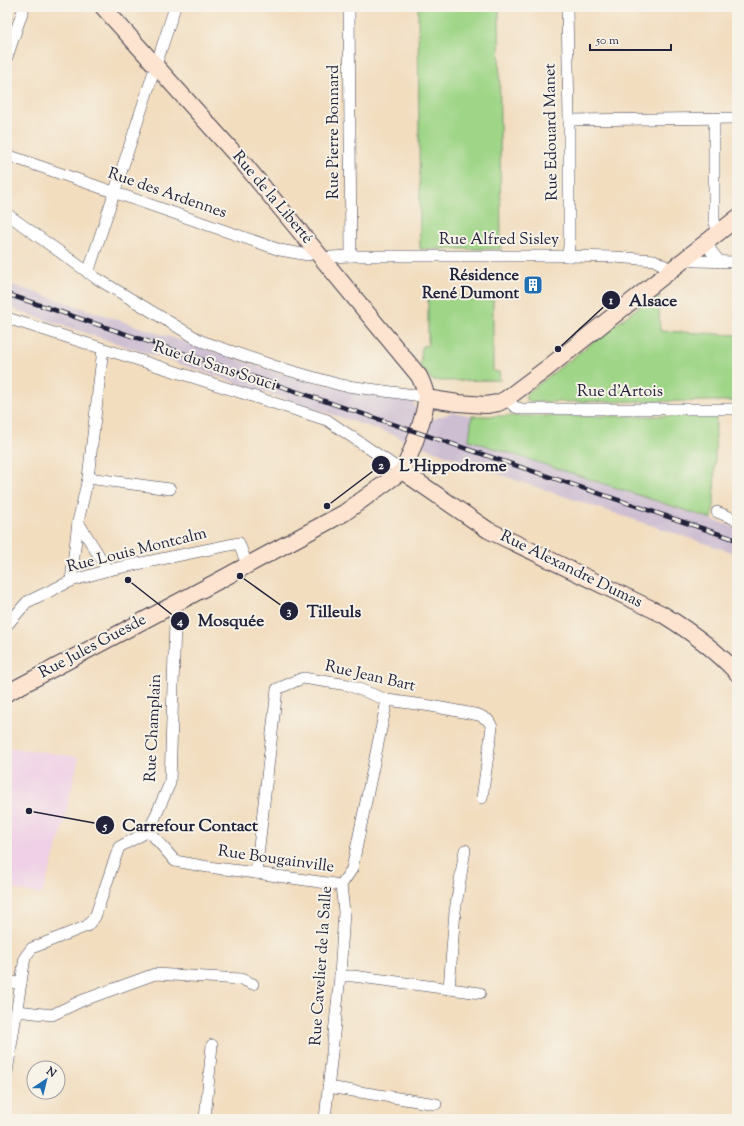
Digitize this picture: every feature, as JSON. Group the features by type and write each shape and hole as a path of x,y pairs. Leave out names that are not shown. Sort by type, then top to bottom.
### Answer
{"street":[{"path":"7,57 24,7"},
{"name":"Rue de la Liberté","path":"103,7 245,165 321,256 419,376 423,383 426,398"},
{"path":"88,273 175,7"},
{"name":"Rue Pierre Bonnard","path":"349,7 351,256"},
{"name":"Rue Edouard Manet","path":"567,7 569,120 568,256"},
{"path":"714,118 714,220 711,251 720,262"},
{"path":"569,120 737,118"},
{"name":"Rue des Ardennes","path":"7,154 280,250 321,256"},
{"path":"7,214 109,287 201,341 274,366 340,385 414,395 458,403 486,405 498,403 506,399 686,260 737,218"},
{"name":"Rue Alfred Sisley","path":"321,256 568,256 654,260 672,270"},
{"path":"686,260 737,262"},
{"name":"Rue du Sans Souci","path":"7,318 327,420 402,471"},
{"path":"71,581 78,522 88,478 103,349"},
{"name":"Rue Jules Guesde","path":"7,693 344,513 402,471 407,463 418,433 426,398"},
{"name":"Rue d'Artois","path":"506,399 522,409 737,408"},
{"name":"Rue Alexandre Dumas","path":"402,471 488,530 662,614 707,644 737,673"},
{"path":"88,478 170,489"},
{"path":"717,512 737,520"},
{"path":"78,522 108,570"},
{"name":"Rue Louis Montcalm","path":"7,625 27,602 71,581 108,570 239,543 247,565"},
{"name":"Rue Champlain","path":"149,831 170,783 175,622 173,605"},
{"name":"Rue Jean Bart","path":"256,872 277,689 303,678 348,685 387,700 479,715 488,720 492,727 482,798"},
{"name":"Rue Cavelier de la Salle","path":"325,1119 340,976 344,912 341,885 352,869 387,700"},
{"path":"7,1072 25,957 32,948 87,926 95,916 119,847 149,831"},
{"name":"Rue Bougainville","path":"149,831 175,861 208,867 256,872 341,885"},
{"path":"449,989 455,911 465,850"},
{"path":"17,1011 52,1015 81,1001 155,974 241,979 253,984"},
{"path":"340,976 353,976 480,993"},
{"path":"7,982 21,983"},
{"path":"205,1119 212,1045"},
{"path":"328,1087 436,1104"}],"shaded area":[{"path":"7,283 281,374 342,389 413,399 416,412 427,427 431,420 453,412 472,416 469,440 737,528 737,554 521,482 407,442 397,436 7,307"},
{"path":"7,747 79,757 62,831 42,895 7,888"}],"green space":[{"path":"418,7 499,7 501,249 420,249"},
{"path":"658,292 660,331 737,335 737,401 531,402 526,399 526,394"},
{"path":"428,297 493,297 493,371 499,372 500,380 432,380 420,366 422,346 428,345"},
{"path":"472,416 716,416 714,505 712,519 469,440"}],"railway":[{"path":"7,294 737,540"}],"place":[{"name":"Résidence René Dumont","path":"533,285"},
{"name":"Alsace","path":"558,349"},
{"name":"L'Hippodrome","path":"327,506"},
{"name":"Tilleuls","path":"240,576"},
{"name":"Mosquée","path":"128,580"},
{"name":"Carrefour Contact","path":"29,811"}]}
